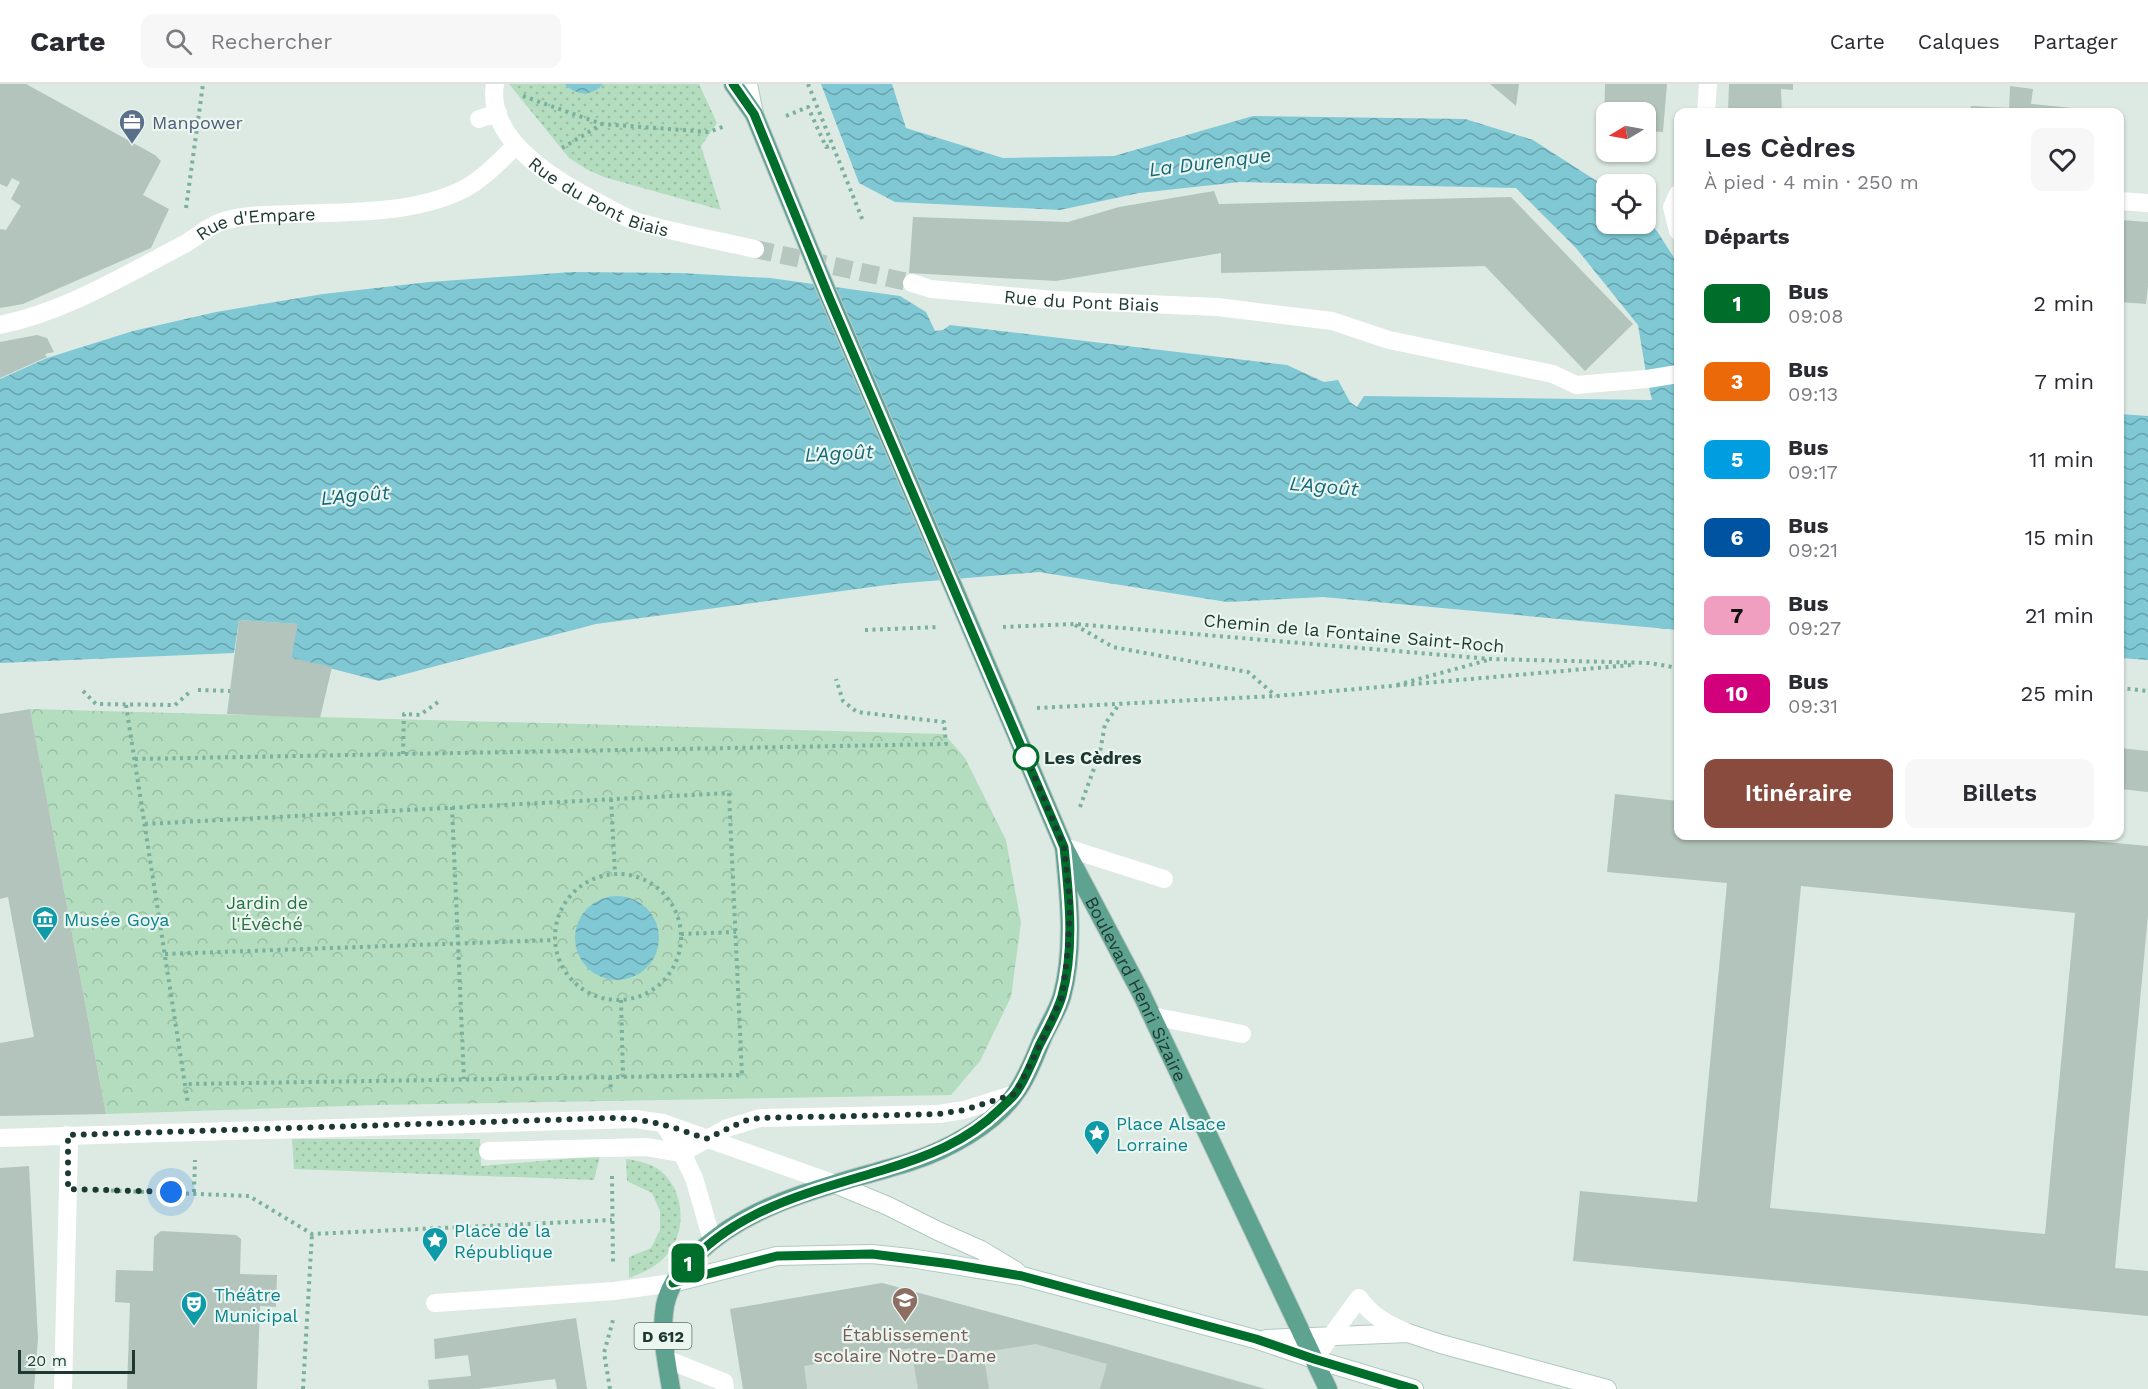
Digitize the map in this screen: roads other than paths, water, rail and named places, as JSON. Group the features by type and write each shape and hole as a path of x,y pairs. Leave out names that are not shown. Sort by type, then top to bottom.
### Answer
{"main road":[{"path":"733,84 754,114"},
{"name":"Boulevard Henri Sizaire","path":"754,114 820,275 1064,847 1152,1016 1328,1389"},
{"name":"D 612","path":"667,1386 664,1311 673,1283 684,1267 712,1240 749,1216 776,1204 913,1161 957,1143 986,1123 1015,1094 1062,997 1068,950 1070,902 1064,847"}],"street":[{"name":"Boulevard Henri Sizaire","path":"748,84 754,114"},
{"path":"1706,108 1708,84"},
{"name":"Rue du Pont Biais","path":"495,87 498,113 516,145 527,157 567,187 636,221 755,249"},
{"path":"478,119 498,113"},
{"name":"Rue d'Empare","path":"0,325 29,319 91,292 190,242 209,227 220,222 257,216 369,211 440,199 464,189 486,174 516,145"},
{"path":"2124,201 2148,203"},
{"path":"1674,203 1672,207 1674,218"},
{"name":"Rue du Pont Biais","path":"912,283 932,289 1054,300 1217,307 1332,321 1389,340 1553,375 1576,385 1674,375"},
{"path":"1064,847 1164,879"},
{"path":"1152,1016 1242,1034"},
{"path":"488,1151 646,1147 682,1153 744,1121 760,1118 939,1114 964,1110 1015,1094"},
{"path":"0,1138 635,1119 663,1123 836,1184 981,1250 1022,1276"},
{"path":"663,1123 682,1153 701,1196 712,1240"},
{"path":"63,1389 68,1135"},
{"path":"435,1303 614,1291 673,1283 761,1259 872,1254 1022,1276 1256,1339 1414,1389"},
{"path":"1314,1359 1359,1298 1377,1318 1408,1333 1607,1389"},
{"path":"1256,1339 1408,1333"},
{"path":"666,1359 724,1382 725,1389"}],"water":[{"path":"565,84 603,84 589,93 579,93"},
{"path":"821,84 892,84 906,128 1003,158 1114,156 1253,116 1465,119 1533,140 1596,181 1596,234 1656,234 1656,230 1674,258 1674,630 1323,597 1227,602 1039,572 894,584 596,624 379,681 291,658 297,624 239,620 234,653 0,663 0,379 47,358 133,331 216,312 323,294 429,282 572,272 680,273 770,278 900,296 926,312 935,331 943,330 950,325 1287,365 1324,382 1338,380 1350,402 1357,407 1364,396 1652,400 1638,325 1576,248 1516,188 1240,182 1139,193 1060,210 895,202 859,183"},
{"path":"2124,414 2148,416 2148,660 2124,658"},
{"path":"617,896 633,899 647,908 656,922 659,938 656,954 647,968 633,977 617,980 601,977 587,968 578,954 575,938 578,922 587,908 601,899"}],"tunnel":[{"path":"755,249 912,283"}],"place":[{"name":"Manpower","path":"132,145"},
{"name":"Les Cèdres","path":"1026,757"},
{"name":"Musée Goya","path":"45,942"},
{"name":"Place Alsace Lorraine","path":"1097,1156"},
{"name":"Place de la République","path":"435,1263"},
{"name":"Établissement scolaire Notre-Dame","path":"905,1323"},
{"name":"Théâtre Municipal","path":"194,1327"}],"water label":[{"name":"La Durenque","path":"1210,162"},
{"name":"L'Agoût","path":"839,453"},
{"name":"L'Agoût","path":"1324,486"},
{"name":"L'Agoût","path":"355,495"}],"park label":[{"name":"Jardin de l'Évêché","path":"267,912"}]}
